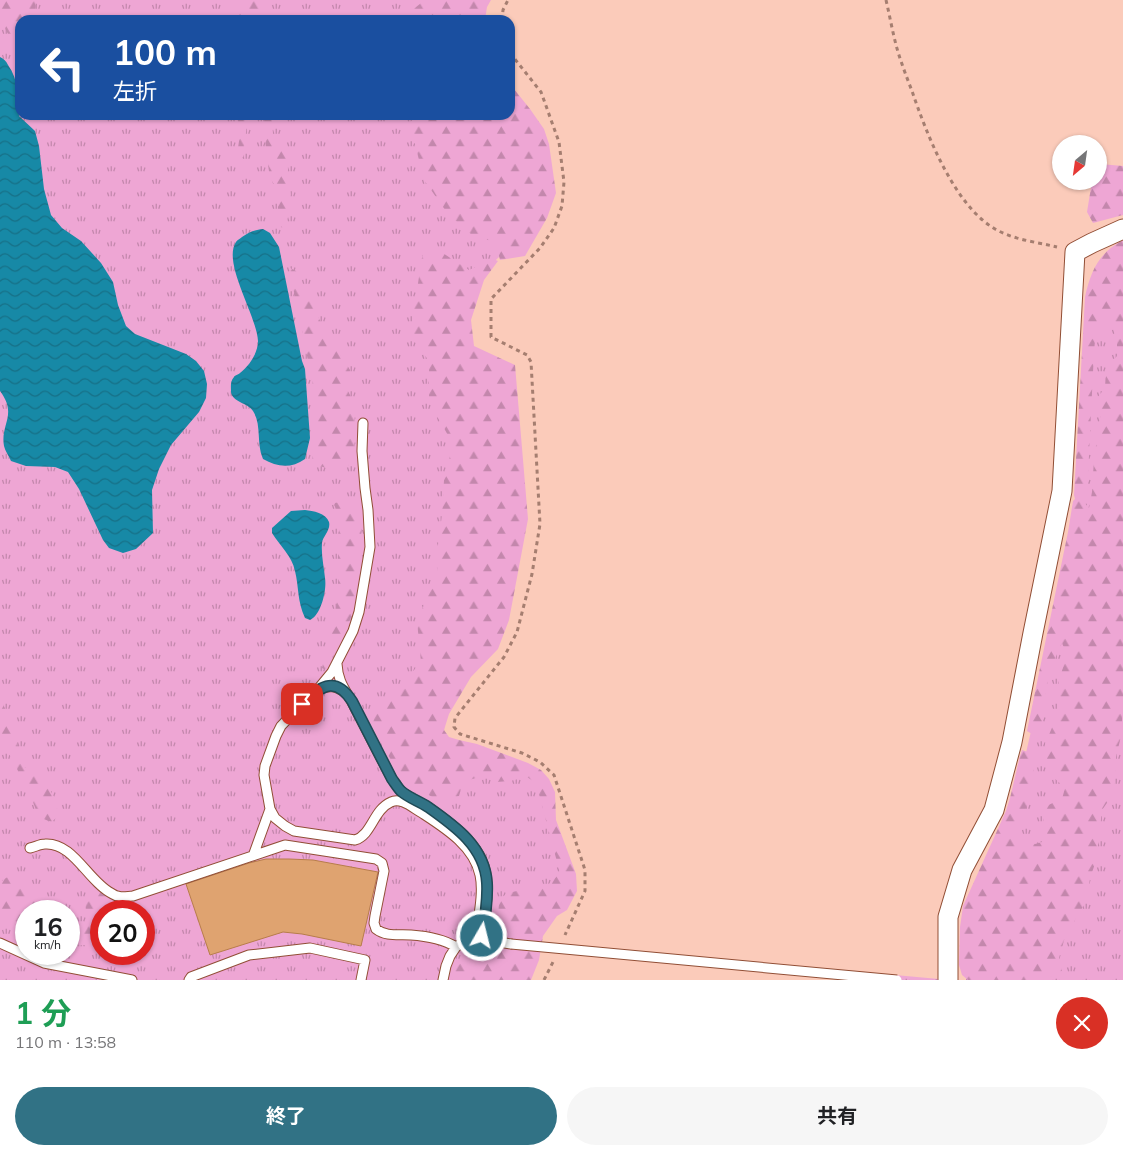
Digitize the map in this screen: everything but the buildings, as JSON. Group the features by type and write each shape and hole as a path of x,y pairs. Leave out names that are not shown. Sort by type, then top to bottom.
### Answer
{"street":[{"path":"948,980 948,917 962,870 994,810 1012,742 1062,491 1075,252 1092,242 1123,229"}],"lane":[{"path":"362,424 364,488 368,510 370,547 360,612 354,631 332,672 318,690 281,726 276,736 265,766 264,775 270,809 275,818 294,831 355,840 362,838 379,811 391,802 398,801 408,804 464,845 477,865 480,877 479,936"},
{"path":"337,663 340,683 352,701 392,779 401,791 426,806 461,832 480,855 485,868 487,898 479,936"},
{"path":"318,690 327,686 336,687 346,693"},
{"path":"391,802 392,779"},
{"path":"254,856 270,809"},
{"path":"30,848 43,844 53,844 64,850 75,857 97,883 118,897 133,896 285,845 376,859 382,863 384,870 374,923 376,929 385,934 423,936 448,942 456,946"},
{"path":"443,980 446,966 456,946 471,937 479,936 487,940 511,944 897,980"},
{"path":"0,943 44,963 132,980"},
{"path":"189,980 191,977 249,955 310,948 365,960 361,980"}],"path":[{"path":"503,15 508,0"},
{"path":"886,0 898,51 923,122 941,163 962,196 980,218 995,229 1013,237 1075,252"},
{"path":"515,58 541,92 559,142 564,182 562,206 554,228 540,248 491,299 491,338 527,355 531,362 540,524 532,574 517,632 504,657 455,718 454,727 460,734 522,752 540,762 554,775 585,870 585,891 565,935"},
{"path":"544,980 557,953"}],"green space":[{"path":"0,0 472,0 474,15 15,15 15,120 492,120 516,241 479,276 458,323 497,533 440,728 450,744 542,783 565,872 528,942 950,980 848,980 495,946 488,980 0,980"},
{"path":"0,0 36,0 35,15 15,15 15,48 0,18"},
{"path":"235,0 256,0 260,15 232,15"},
{"path":"425,0 491,0 486,15 406,15"},
{"path":"515,90 544,129 549,144 556,193 547,218 525,256 500,260 497,248 492,241 473,236 448,214 424,180 415,144 406,131 412,120 515,120"},
{"path":"238,120 247,120 243,157 239,158 238,148 240,134"},
{"path":"264,120 272,120 273,137 287,155 292,202 285,228 276,226 278,208 277,189 270,178"},
{"path":"1108,165 1123,166 1123,215 1093,223 1087,212 1091,190 1108,190"},
{"path":"1123,240 1123,701 1122,732 1116,757 1114,793 1102,810 1096,861 1090,878 1087,900 1065,937 1059,958 1062,971 1043,980 968,980 962,975 959,965 960,927 963,906 1006,811 1022,750 1031,753 1034,765 1031,791 1017,839 1035,844 1053,839 1048,836 1043,823 1046,806 1062,799 1065,788 1049,773 1045,744 1057,716 1059,680 1067,655 1062,643 1049,672 1042,720 1035,736 1027,731 1073,501 1075,499 1085,297 1097,263 1115,245","holes":["1113,318 1112,323 1117,343 1117,356 1106,369 1105,388 1097,398 1101,412 1089,508 1083,501 1087,494 1096,329"]},
{"path":"435,248 469,270 493,259 498,261 484,280 471,320 474,346 515,365 528,519 509,620 498,649 471,677 449,714 444,730 449,737 477,744 528,763 541,770 549,779 555,792 556,820 576,874 577,891 567,910 557,916 543,936 539,960 531,980 453,980 455,968 479,946 489,948 498,922 499,901 507,893 549,884 560,873 536,783 527,777 496,782 482,776 463,782 459,796 447,800 437,800 414,786 394,765 381,743 373,723 375,713 421,662 417,621 437,575 444,480 453,444 429,402 429,361 410,335 423,251"},
{"path":"290,268 296,271 314,309 350,370 347,389 354,403 354,456 348,466 333,470 313,464 312,456 316,425 313,386"},
{"path":"1123,276 1123,980 966,980 969,910 1012,814 1081,513 1093,301"},
{"path":"355,502 361,518 362,531 356,550 359,565 358,587 347,627 324,669 322,668 338,595 339,522 333,503"},
{"path":"0,697 13,727 23,766 45,781 54,797 59,816 51,822 39,817 26,785 0,737"},
{"path":"9,876 34,900 15,900 15,930 0,921 0,882"},
{"path":"101,888 108,893 108,900 90,900 90,945 80,945 80,932 87,929 85,897 93,890"}],"water":[{"path":"0,57 4,59 12,71 15,81 15,120 23,120 35,131 39,146 44,189 51,215 62,228 81,241 101,263 113,282 118,305 126,326 135,334 186,354 196,361 204,371 207,384 206,398 199,412 171,445 159,469 152,490 153,533 136,549 123,553 109,548 103,540 79,489 68,472 55,467 26,466 11,461 5,450 3,438 8,407 0,391"},
{"path":"263,229 270,233 279,247 305,369 310,438 305,459 289,466 274,464 263,459 256,416 251,408 234,398 231,392 233,379 250,363 255,355 258,341 233,263 233,251 238,240 249,233"},
{"path":"305,510 325,516 329,522 328,530 322,543 324,595 320,608 310,620 305,618 302,612 296,577 289,556 272,533 272,528 291,511"}],"route":[{"path":"302,704 318,690 327,686 336,687 346,693 352,701 392,779 401,791 449,822 472,844 480,855 485,868 487,882 482,936"}]}
